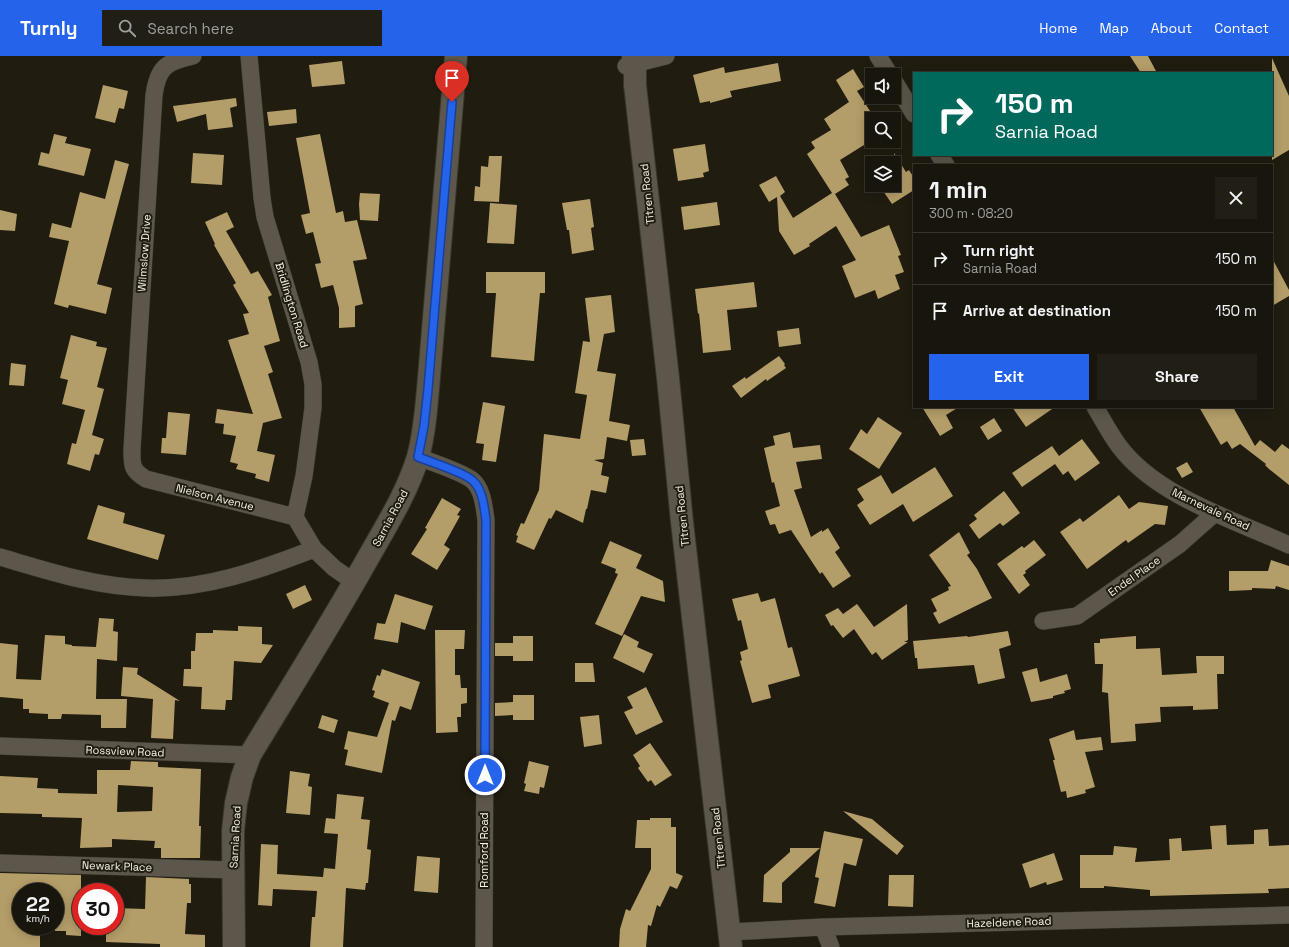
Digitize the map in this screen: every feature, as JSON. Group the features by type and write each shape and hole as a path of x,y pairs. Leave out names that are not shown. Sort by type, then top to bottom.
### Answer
{"main road":[{"name":"Sarnia Road","path":"234,947 233,831 236,803 242,778 250,755 354,582 394,512 408,483 418,457 427,403 456,56"},
{"name":"Titren Road","path":"630,65 668,378 682,522 730,940"}],"street":[{"name":"Wilmslow Drive","path":"136,473 132,462 132,449 154,95 156,81 161,70 170,63 194,56"},
{"name":"Bridlington Road","path":"249,56 265,217 309,362 314,384 313,408 306,461 295,517"},
{"path":"630,65 666,56"},
{"path":"878,56 886,68"},
{"path":"901,93 913,112"},
{"name":"Marnevale Road","path":"1096,408 1119,446 1138,466 1161,484 1183,498 1289,545"},
{"name":"Romford Road","path":"418,457 459,473 472,480 479,490 484,504 486,520 484,947"},
{"name":"Nielson Avenue","path":"136,473 146,479 160,484 295,517"},
{"name":"Endel Place","path":"1043,621 1077,616 1180,544 1215,513"},
{"path":"295,517 314,549 334,568 354,582"},
{"path":"0,557 79,580 146,588 175,587 211,582 245,574 279,563 314,549"},
{"name":"Rossview Road","path":"0,746 250,755"},
{"name":"Newark Place","path":"0,863 233,870"},
{"name":"Hazeldene Road","path":"730,940 824,927 1289,915"},
{"path":"824,927 831,947"}],"building":[{"path":"1130,56 1148,56 1156,72 1140,72"},
{"path":"1272,58 1289,96 1289,150 1272,160 1273,72"},
{"path":"342,61 345,84 312,87 309,65"},
{"path":"778,63 781,81 730,91 732,97 710,103 710,101 700,103 693,75 724,67 725,73"},
{"path":"853,69 864,87 857,91 871,112 865,112 865,144 840,160 849,177 845,179 849,185 835,194 861,237 889,225 901,255 898,256 904,272 895,275 900,289 878,299 875,290 855,298 842,266 856,260 836,226 809,244 810,246 794,255 779,231 777,197 769,202 759,185 776,176 785,192 780,196 793,218 832,193 807,154 815,148 811,142 831,130 824,119 849,102 836,80"},
{"path":"103,85 128,91 124,109 119,108 115,123 95,118"},
{"path":"236,98 237,106 230,108 233,127 208,130 206,114 177,122 173,106"},
{"path":"296,109 297,123 269,126 267,112"},
{"path":"54,134 67,137 65,143 91,149 84,176 38,165 41,152 49,154"},
{"path":"320,134 336,213 343,211 345,222 357,220 367,259 353,261 363,304 355,306 355,327 339,328 339,308 333,285 321,288 315,264 321,263 313,232 306,234 301,215 310,213 296,138"},
{"path":"705,144 709,171 703,173 704,177 678,181 673,149"},
{"path":"193,153 224,155 222,185 191,183"},
{"path":"489,156 502,156 499,202 474,201 475,186 480,187 481,166 488,167"},
{"path":"115,160 129,164 97,284 112,288 106,314 69,305 68,308 54,304 69,241 49,237 52,223 71,228 80,192 105,199"},
{"path":"901,164 906,172 909,170 913,176 913,191 892,204 884,192 901,192"},
{"path":"360,193 380,194 378,221 360,220"},
{"path":"590,199 594,227 591,228 594,250 572,254 569,230 567,230 562,203"},
{"path":"717,202 720,225 684,230 681,207"},
{"path":"490,203 517,205 514,244 487,243"},
{"path":"0,210 17,214 15,231 0,230"},
{"path":"227,212 234,227 226,231 251,274 258,271 272,295 268,297 280,341 264,346 273,372 268,374 282,418 263,423 257,451 275,455 269,482 255,478 256,474 236,469 238,464 230,462 236,436 223,434 224,424 215,423 217,409 253,414 228,340 249,334 243,314 249,313 233,285 236,283 214,245 215,244 205,222"},
{"path":"1273,260 1289,290 1289,296 1273,305"},
{"path":"486,272 545,272 545,293 540,293 534,361 491,357 496,293 486,293"},
{"path":"754,282 757,307 727,310 731,350 703,353 695,289"},
{"path":"611,295 615,332 604,334 597,371 616,374 609,421 630,425 627,441 607,437 604,459 594,460 603,463 601,475 609,477 606,493 591,490 583,523 556,510 551,519 549,518 534,550 516,542 518,536 516,535 521,523 524,524 539,490 544,434 580,439 587,395 575,393 583,341 590,342 585,298"},
{"path":"799,328 801,344 779,347 777,331"},
{"path":"71,335 97,342 96,346 107,348 97,387 104,389 92,435 104,439 99,455 95,454 90,471 67,464 72,443 76,444 85,410 62,404 68,380 60,378"},
{"path":"779,356 786,368 767,381 766,379 741,398 732,386 745,377 746,379"},
{"path":"11,363 26,365 24,386 9,385"},
{"path":"483,402 505,406 496,462 482,460 484,444 476,443"},
{"path":"923,408 957,408 946,415 953,428 940,436"},
{"path":"1013,408 1054,408 1026,427"},
{"path":"1200,408 1234,408 1255,446 1260,440 1275,452 1282,444 1289,449 1289,485 1269,469 1265,465 1266,464 1240,444 1232,449 1227,441 1221,445"},
{"path":"168,412 190,414 186,455 161,453 162,438 166,438"},
{"path":"878,417 902,433 879,469 849,449 861,429 867,434"},
{"path":"994,418 1002,431 988,440 980,427"},
{"path":"790,432 793,448 820,445 822,459 796,462 802,488 794,490 811,537 828,528 840,548 835,552 851,576 833,588 822,572 820,574 791,530 779,534 775,524 770,525 765,511 780,506 774,482 772,483 764,448 775,445 773,436"},
{"path":"644,439 646,455 632,456 630,440"},
{"path":"1082,439 1100,463 1075,481 1068,471 1063,475 1055,464 1022,487 1012,473 1052,446 1059,456"},
{"path":"1187,462 1193,472 1182,478 1176,468"},
{"path":"935,467 953,496 913,522 903,504 870,525 857,505 864,500 857,489 881,475 892,494"},
{"path":"1004,491 1020,513 1003,526 1000,523 979,539 969,525 977,519 974,515"},
{"path":"1119,495 1129,509 1139,502 1168,506 1165,525 1155,524 1128,543 1126,540 1087,569 1060,532 1080,518 1083,522"},
{"path":"442,498 461,509 457,515 460,516 444,545 450,549 437,570 411,554 427,529 425,528"},
{"path":"98,505 125,513 123,523 165,535 158,560 87,539"},
{"path":"959,532 970,553 967,555 977,569 992,598 939,624 933,613 937,611 931,599 949,590 948,587 951,586 929,555"},
{"path":"1034,540 1046,555 1025,571 1026,573 1023,575 1030,585 1019,594 997,564 1022,546 1024,548"},
{"path":"610,541 642,555 636,568 663,581 665,602 641,596 622,636 595,624 618,574 615,573 616,569 601,563"},
{"path":"1271,560 1289,566 1289,590 1276,586 1275,589 1252,588 1252,590 1229,591 1229,571 1268,571"},
{"path":"305,585 312,600 293,609 286,594"},
{"path":"758,593 761,602 775,598 788,648 792,647 800,676 768,685 771,698 752,703 740,661 742,660 740,652 748,649 741,620 738,621 732,599"},
{"path":"395,594 433,606 425,630 401,622 398,643 374,639 377,623 385,624"},
{"path":"857,604 874,627 907,604 908,640 904,642 908,642 882,660 876,652 872,655 854,629 843,638 833,625 831,626 825,615 838,608 843,614"},
{"path":"99,618 114,619 113,631 118,632 117,661 97,659 96,699 127,699 126,728 101,728 101,715 62,714 61,719 48,719 48,714 29,713 29,709 23,709 23,699 0,697 0,643 18,645 16,679 41,680 45,635 65,636 65,644 72,646 96,647"},
{"path":"238,626 262,627 262,644 273,645 261,663 234,661 232,700 226,700 225,710 201,709 202,687 183,686 184,669 191,669 191,651 195,651 196,633 213,633 213,630 238,631"},
{"path":"435,630 465,630 464,649 455,649 455,675 460,675 461,688 467,688 467,703 461,704 461,717 457,717 458,732 436,733"},
{"path":"1008,631 1011,645 999,649 1005,678 978,684 974,665 918,669 913,641 968,637"},
{"path":"624,634 639,642 637,647 653,654 644,673 613,658"},
{"path":"513,636 533,636 533,661 513,661 513,656 495,656 495,643 513,643"},
{"path":"1136,636 1136,649 1160,648 1162,675 1197,673 1196,656 1224,656 1224,674 1217,674 1218,709 1193,710 1193,706 1160,707 1161,722 1135,724 1136,741 1111,743 1108,693 1102,692 1103,664 1095,664 1094,643 1100,643 1100,639"},
{"path":"575,663 593,663 595,682 575,682"},
{"path":"123,667 138,668 137,674 180,701 175,700 173,739 151,738 153,699 121,696"},
{"path":"1037,668 1040,682 1067,674 1071,689 1064,691 1065,693 1053,696 1053,698 1031,702 1022,672"},
{"path":"382,669 420,682 411,710 400,706 395,721 392,720 382,773 345,765 348,750 344,749 348,731 377,737 389,703 373,697 375,691 372,690 377,675 380,676"},
{"path":"646,687 663,722 636,735 624,712 633,708 627,697"},
{"path":"513,695 534,695 534,720 513,720 513,715 495,716 495,703 513,702"},
{"path":"322,715 338,720 334,733 318,728"},
{"path":"599,715 602,744 584,747 580,717"},
{"path":"1074,730 1076,740 1101,737 1103,750 1085,752 1095,787 1085,790 1086,793 1067,798 1066,791 1061,792 1053,760 1055,760 1049,739"},
{"path":"650,743 672,775 655,786 651,780 648,782 638,768 640,766 633,755"},
{"path":"131,761 158,762 158,767 201,769 199,826 201,826 200,858 161,858 161,848 154,848 155,841 112,839 112,847 80,848 82,818 42,817 42,814 0,813 0,776 38,778 37,788 58,789 58,793 97,794 97,770 130,770","holes":["118,785 153,787 152,811 117,812"]},
{"path":"529,761 549,766 544,788 540,787 539,794 524,791 526,784 524,783"},
{"path":"290,771 310,774 308,786 312,787 310,815 286,813"},
{"path":"337,794 364,797 361,819 370,820 367,849 371,850 368,883 366,883 365,890 346,888 343,947 310,947 312,917 315,917 317,891 273,889 272,906 258,905 261,844 278,845 277,874 323,877 324,868 335,869 338,834 324,833 326,818 335,819"},
{"path":"843,811 872,819 904,846 897,855"},
{"path":"650,818 671,818 671,827 676,827 676,873 683,876 677,889 670,886 660,907 657,905 651,926 648,925 646,947 619,947 620,929 626,909 630,911 651,869 651,848 635,848 637,820 650,820"},
{"path":"1226,825 1227,845 1254,844 1254,830 1268,829 1269,846 1289,845 1289,888 1268,889 1269,893 1150,896 1150,890 1104,886 1104,888 1080,888 1080,855 1113,855 1114,846 1137,848 1135,862 1170,860 1169,839 1181,838 1182,851 1212,849 1210,826"},
{"path":"824,831 863,839 856,866 844,863 835,907 814,903 819,878 815,877"},
{"path":"790,848 820,848 782,883 782,903 763,902 764,875 790,852"},
{"path":"1054,853 1063,880 1047,885 1046,882 1030,888 1022,864"},
{"path":"417,856 440,858 438,893 414,891"},
{"path":"0,873 81,875 81,883 72,883 72,935 81,936 66,935 66,931 64,931 64,883 12,883 12,935 40,935 40,947 0,947"},
{"path":"889,875 914,875 913,907 888,906"},
{"path":"146,877 189,879 189,884 191,884 191,903 187,903 185,934 205,935 205,947 160,947 160,944 106,942 106,935 124,935 124,908 145,909"}],"route":[{"path":"452,102 428,389 424,426 418,457 459,473 472,480 479,490 484,504 486,520 485,775"}]}
